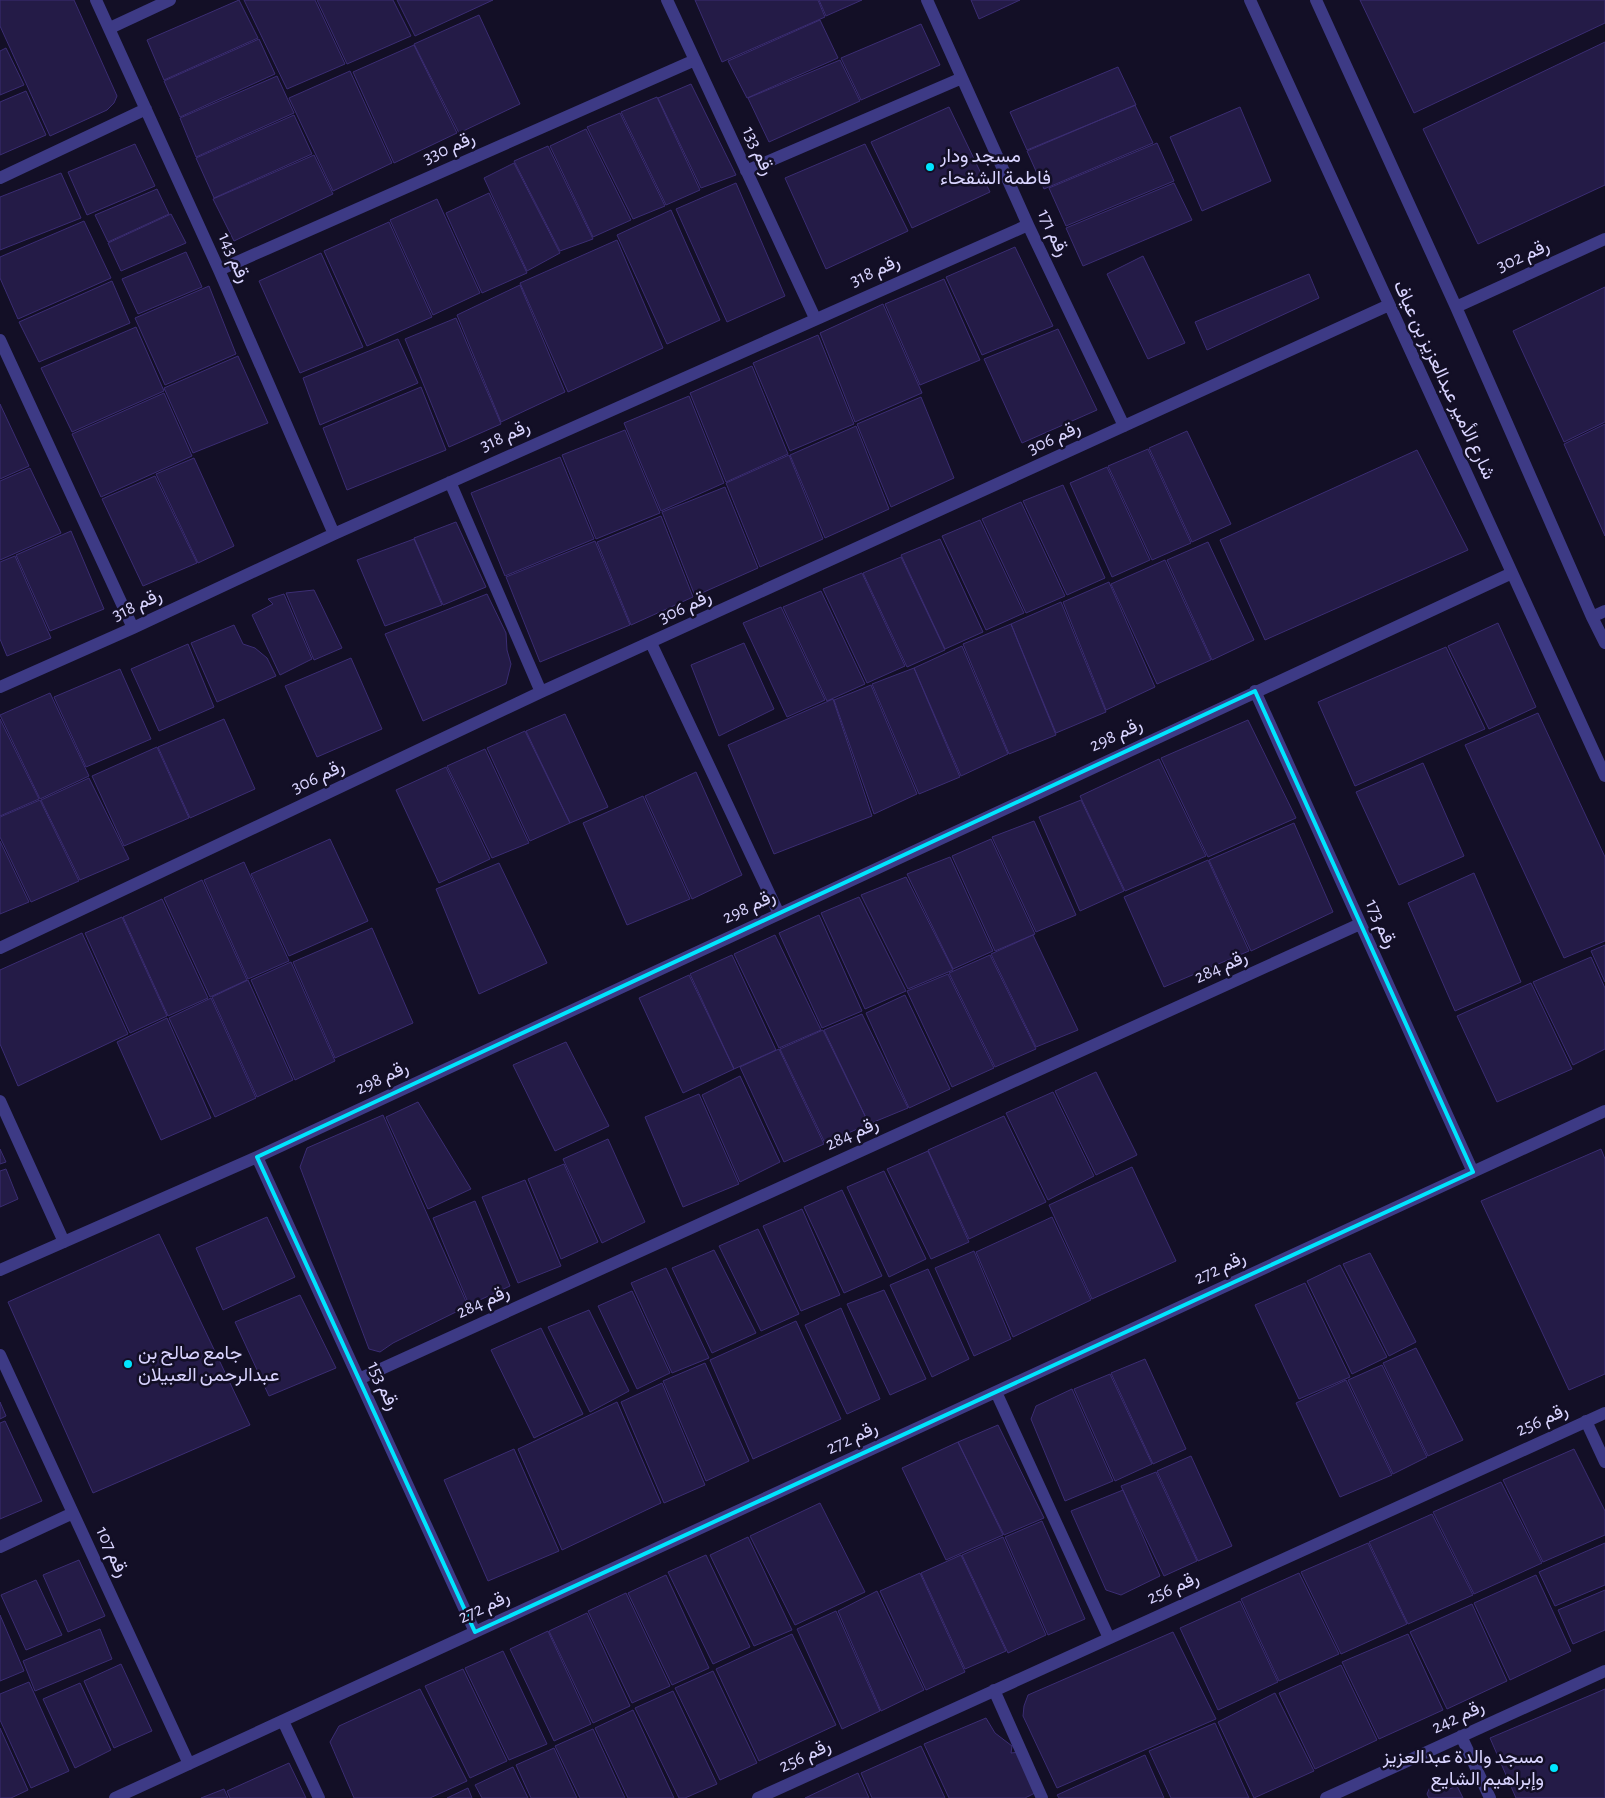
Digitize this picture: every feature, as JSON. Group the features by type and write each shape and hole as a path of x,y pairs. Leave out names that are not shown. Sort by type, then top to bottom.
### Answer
{"street":[{"name":"رقم 143","path":"96,0 220,270 334,534"},
{"path":"110,28 170,0"},
{"name":"رقم 133","path":"667,0 814,318"},
{"name":"رقم 171","path":"927,0 1028,225 1124,426"},
{"name":"شارع الأمير عبدالعزيز بن عياف","path":"1250,0 1605,776"},
{"name":"شارع الأمير عبدالعزيز بن عياف","path":"1316,0 1456,307 1605,643"},
{"name":"رقم 330","path":"220,270 695,60"},
{"path":"746,171 962,78"},
{"path":"0,178 146,110"},
{"name":"رقم 318","path":"0,687 814,318 1028,225"},
{"name":"رقم 302","path":"1456,307 1605,239"},
{"name":"رقم 306","path":"0,948 541,692 1389,305"},
{"path":"0,340 133,628"},
{"path":"450,482 541,692"},
{"name":"رقم 298","path":"0,1270 257,1157 1512,573"},
{"path":"1592,617 1605,611"},
{"path":"651,643 779,914"},
{"name":"رقم 173","path":"1255,691 1473,1172"},
{"name":"رقم 284","path":"359,1379 1360,924"},
{"path":"0,1101 64,1242"},
{"name":"رقم 272","path":"115,1798 1605,1112"},
{"name":"رقم 153","path":"257,1157 475,1632"},
{"name":"رقم 107","path":"0,1355 189,1764"},
{"path":"996,1392 1109,1638"},
{"name":"رقم 256","path":"758,1798 1605,1413"},
{"path":"1586,1421 1605,1462"},
{"path":"0,1547 73,1513"},
{"name":"رقم 242","path":"1326,1798 1605,1671"},
{"path":"994,1690 1042,1798"},
{"path":"282,1721 319,1798"},
{"path":"1461,1736 1490,1798"}],"highlighted area":[{"path":"1255,691 1473,1172 475,1632 257,1157"}],"building":[{"path":"0,0 74,0 117,96 114,103 107,110 50,136 0,26"},
{"path":"239,0 258,38 164,80 147,40"},
{"path":"244,0 315,0 345,64 287,89"},
{"path":"317,0 393,0 411,36 347,64"},
{"path":"397,0 493,0 415,36"},
{"path":"695,0 818,0 825,17 722,62"},
{"path":"819,0 862,0 826,16"},
{"path":"971,0 1020,0 979,19"},
{"path":"1360,0 1605,0 1605,23 1414,113"},
{"path":"479,15 520,104 459,133 414,44"},
{"path":"820,20 838,58 747,98 728,61"},
{"path":"921,24 940,65 861,100 841,58"},
{"path":"259,39 275,74 180,117 164,81"},
{"path":"1605,42 1605,185 1478,244 1423,129"},
{"path":"414,45 457,133 394,163 353,72"},
{"path":"6,48 24,85 0,95 0,51"},
{"path":"840,60 860,101 769,142 748,98"},
{"path":"1118,67 1136,105 1027,150 1010,112"},
{"path":"350,71 392,163 333,191 289,98"},
{"path":"277,76 294,113 196,157 180,118"},
{"path":"691,84 736,175 701,188 658,98"},
{"path":"26,91 46,135 0,155 0,102"},
{"path":"657,97 700,190 666,205 621,112"},
{"path":"1135,105 1153,143 1044,189 1027,151"},
{"name":"مسجد ودار فاطمة الشقحاء","path":"949,107 990,192 912,228 871,142"},
{"path":"1240,107 1271,181 1202,211 1170,137"},
{"path":"620,113 665,206 633,219 587,127"},
{"path":"294,115 312,154 214,198 196,158"},
{"path":"586,129 631,220 593,237 550,146"},
{"path":"1157,143 1174,181 1066,226 1049,188"},
{"path":"135,144 155,186 87,215 68,172"},
{"path":"865,144 908,231 826,269 785,178"},
{"path":"548,146 593,239 560,251 514,161"},
{"path":"314,155 333,194 234,241 213,199"},
{"path":"514,163 560,253 527,271 484,178"},
{"path":"61,173 81,218 0,250 0,197"},
{"path":"736,183 785,296 727,322 676,209"},
{"path":"1174,183 1192,220 1083,266 1066,228"},
{"path":"157,189 169,214 108,242 95,215"},
{"path":"489,193 527,273 482,293 446,213"},
{"path":"437,199 480,293 433,315 390,220"},
{"path":"671,210 720,320 667,344 617,235"},
{"path":"171,214 186,243 121,271 108,243"},
{"path":"84,221 111,278 18,319 0,278 0,257"},
{"path":"389,222 432,317 367,346 324,251"},
{"path":"617,240 663,348 568,392 520,283"},
{"path":"1015,247 1053,326 982,355 946,277"},
{"path":"186,252 202,287 138,314 122,279"},
{"path":"321,253 363,347 300,373 259,281"},
{"path":"1143,256 1185,343 1148,359 1107,274"},
{"path":"1309,274 1319,298 1207,350 1195,322"},
{"path":"944,279 980,360 920,385 885,304"},
{"path":"112,281 130,323 39,362 19,322"},
{"path":"520,285 565,392 501,422 457,315"},
{"path":"209,286 236,354 165,385 135,318"},
{"path":"1605,287 1605,422 1564,442 1513,331"},
{"path":"883,304 922,393 855,422 820,333"},
{"path":"456,318 501,424 449,447 405,339"},
{"path":"136,327 164,391 72,432 41,368"},
{"path":"1058,329 1097,410 1022,443 984,359"},
{"path":"818,335 854,424 790,451 753,363"},
{"path":"398,339 418,383 320,425 303,378"},
{"path":"238,356 268,423 193,453 164,388"},
{"path":"752,366 788,454 726,482 690,393"},
{"path":"421,387 446,450 347,490 323,428"},
{"path":"164,393 192,456 101,497 72,434"},
{"path":"689,396 724,483 661,511 624,423"},
{"path":"921,397 954,478 891,507 857,424"},
{"path":"0,404 29,466 0,479"},
{"path":"1605,424 1605,536 1564,444"},
{"path":"856,426 889,509 825,538 790,455"},
{"path":"625,430 660,513 596,539 562,455"},
{"path":"1187,431 1231,524 1192,542 1149,448"},
{"path":"1148,449 1191,543 1152,560 1108,466"},
{"path":"1417,450 1468,550 1265,640 1220,540"},
{"path":"789,455 823,539 760,567 726,483"},
{"path":"560,457 594,539 505,576 471,493"},
{"path":"194,458 234,546 198,563 156,474"},
{"path":"1107,467 1150,560 1112,577 1070,483"},
{"path":"30,468 61,533 0,560 0,481"},
{"path":"155,476 197,563 143,586 102,499"},
{"path":"1063,485 1105,578 1067,595 1023,501"},
{"path":"725,487 758,568 695,596 662,512"},
{"path":"1021,502 1065,596 1026,613 982,519"},
{"path":"661,516 693,597 631,625 597,542"},
{"path":"980,520 1024,613 986,630 942,536"},
{"path":"456,522 486,587 443,605 414,538"},
{"path":"71,531 104,609 50,631 16,555"},
{"path":"414,539 442,605 385,626 357,560"},
{"path":"940,539 983,632 945,649 901,555"},
{"path":"595,541 630,625 540,662 506,577"},
{"path":"1208,542 1254,640 1212,660 1167,560"},
{"path":"15,556 51,638 7,656 0,639 0,562"},
{"path":"901,557 945,650 907,667 863,573"},
{"path":"1165,560 1211,660 1157,684 1111,584"},
{"path":"862,573 905,666 867,683 823,589"},
{"path":"1109,582 1155,687 1106,710 1063,602"},
{"path":"314,590 342,648 314,660 286,593"},
{"path":"821,591 865,684 827,701 783,607"},
{"path":"284,594 312,659 280,675 252,615 273,604 268,599"},
{"path":"487,594 506,633 507,650 511,664 506,684 423,721 385,634"},
{"path":"1061,602 1106,712 1056,733 1011,624"},
{"path":"781,607 825,700 787,717 743,623"},
{"path":"1498,623 1536,707 1489,729 1448,646"},
{"path":"1011,624 1056,735 1009,754 963,644"},
{"path":"234,625 243,644 255,648 267,658 276,676 217,702 191,643"},
{"path":"744,643 774,709 719,736 691,665"},
{"path":"188,644 214,707 159,731 131,669"},
{"path":"962,646 1008,754 961,776 914,668"},
{"path":"1446,647 1485,729 1355,786 1318,702"},
{"path":"351,658 382,729 317,757 285,686"},
{"path":"914,668 960,777 919,794 872,684"},
{"path":"120,669 151,739 86,767 54,697"},
{"path":"871,685 917,794 874,814 834,700"},
{"path":"50,693 89,776 40,799 0,715"},
{"path":"833,699 872,816 774,854 728,745"},
{"path":"1538,713 1605,857 1605,941 1564,958 1465,745"},
{"path":"565,714 608,807 570,823 526,731"},
{"path":"0,719 39,799 0,816"},
{"path":"224,719 255,789 190,818 158,747"},
{"path":"1248,720 1296,818 1208,857 1161,758"},
{"path":"525,731 570,823 530,841 487,748"},
{"path":"157,747 189,818 124,846 92,776"},
{"path":"485,749 529,843 492,858 447,766"},
{"path":"1159,759 1206,856 1125,891 1080,796"},
{"path":"1423,763 1464,856 1399,885 1356,792"},
{"path":"446,767 490,859 439,883 396,790"},
{"path":"696,772 742,875 692,899 645,796"},
{"path":"89,778 129,859 80,880 41,800"},
{"path":"643,796 690,899 627,925 583,823"},
{"path":"40,800 79,881 31,902 0,837 0,817"},
{"path":"1081,800 1124,891 1080,911 1039,817"},
{"path":"1034,821 1076,915 1036,932 992,837"},
{"path":"1294,823 1333,912 1251,951 1209,860"},
{"path":"330,839 368,921 289,956 251,874"},
{"path":"991,839 1035,934 995,951 952,856"},
{"path":"0,841 29,902 0,914"},
{"path":"950,857 993,951 953,969 907,874"},
{"path":"1208,860 1249,951 1164,987 1124,897"},
{"path":"244,862 289,961 248,979 204,880"},
{"path":"499,863 547,963 479,994 436,889"},
{"path":"1474,873 1521,982 1455,1011 1408,903"},
{"path":"906,877 953,970 908,989 861,895"},
{"path":"202,880 247,980 210,997 164,898"},
{"path":"859,897 906,991 865,1009 821,913"},
{"path":"162,899 208,998 168,1016 123,917"},
{"path":"819,915 862,1011 822,1028 779,933"},
{"path":"122,917 167,1016 130,1033 85,933"},
{"path":"372,928 413,1023 335,1058 293,962"},
{"path":"82,933 128,1034 18,1086 0,1044 0,970"},
{"path":"775,935 821,1030 779,1048 734,954"},
{"path":"1033,935 1078,1030 1036,1047 991,954"},
{"path":"1605,945 1605,982 1591,951"},
{"path":"732,955 776,1050 734,1069 690,974"},
{"path":"990,955 1036,1049 995,1067 949,973"},
{"path":"1591,957 1605,988 1605,1049 1573,1065 1533,982"},
{"path":"291,962 335,1061 295,1080 251,980"},
{"path":"948,974 994,1068 952,1087 907,991"},
{"path":"689,975 734,1069 683,1093 639,998"},
{"path":"248,980 293,1080 257,1097 212,997"},
{"path":"1531,983 1572,1069 1497,1102 1457,1016"},
{"path":"905,995 950,1089 909,1108 866,1013"},
{"path":"211,998 256,1098 215,1117 169,1018"},
{"path":"862,1014 908,1108 869,1124 824,1030"},
{"path":"167,1018 211,1118 161,1140 117,1042"},
{"path":"823,1030 869,1124 825,1143 780,1049"},
{"path":"566,1042 609,1126 555,1151 513,1065"},
{"path":"779,1049 824,1144 784,1162 740,1067"},
{"path":"1096,1072 1137,1155 1096,1175 1055,1091"},
{"path":"740,1076 780,1162 740,1182 702,1095"},
{"path":"1053,1092 1094,1176 1048,1200 1006,1113"},
{"path":"699,1094 739,1184 683,1207 645,1117"},
{"path":"418,1102 471,1189 428,1209 386,1117"},
{"path":"383,1115 468,1306 393,1343 380,1352 369,1349 300,1167 307,1148"},
{"path":"1004,1116 1046,1202 969,1239 928,1150"},
{"path":"608,1139 645,1222 602,1243 563,1159"},
{"path":"0,1149 6,1162 0,1164"},
{"path":"1601,1149 1605,1159 1605,1374 1569,1390 1481,1201"},
{"path":"928,1151 969,1242 931,1259 887,1169"},
{"path":"564,1164 598,1242 561,1259 528,1179"},
{"path":"1132,1167 1176,1261 1092,1299 1049,1205"},
{"path":"6,1169 18,1199 0,1207 0,1171"},
{"path":"884,1171 926,1259 889,1277 847,1187"},
{"path":"525,1180 561,1266 518,1283 482,1197"},
{"path":"842,1190 882,1276 844,1293 804,1207"},
{"path":"475,1201 510,1286 469,1305 433,1218"},
{"path":"802,1209 840,1295 801,1311 763,1226"},
{"path":"267,1217 295,1277 223,1310 196,1248"},
{"path":"1052,1217 1091,1300 1013,1337 976,1252"},
{"path":"758,1229 799,1314 761,1331 719,1246"},
{"name":"جامع صالح بن عبدالرحمن العبيلان","path":"159,1234 250,1425 93,1493 8,1302"},
{"path":"714,1250 756,1333 712,1353 672,1268"},
{"path":"974,1251 1011,1339 974,1356 935,1268"},
{"path":"1370,1253 1416,1342 1389,1356 1343,1264"},
{"path":"1340,1265 1387,1357 1352,1374 1307,1281"},
{"path":"666,1268 709,1358 672,1373 631,1283"},
{"path":"928,1269 969,1359 932,1377 890,1285"},
{"path":"1305,1283 1350,1377 1299,1399 1255,1305"},
{"path":"884,1290 926,1379 890,1395 847,1304"},
{"path":"632,1291 670,1373 637,1389 598,1306"},
{"path":"300,1295 336,1368 269,1396 235,1322"},
{"path":"841,1308 880,1399 847,1414 805,1325"},
{"path":"589,1310 629,1391 590,1412 548,1327"},
{"path":"796,1321 841,1419 753,1459 710,1360"},
{"path":"541,1328 583,1414 534,1438 491,1350"},
{"path":"1416,1348 1463,1440 1428,1456 1383,1363"},
{"path":"1145,1359 1186,1449 1153,1464 1111,1373"},
{"path":"705,1363 749,1461 706,1481 663,1381"},
{"path":"1382,1365 1427,1457 1393,1474 1348,1380"},
{"path":"1110,1374 1152,1464 1115,1481 1074,1389"},
{"path":"1346,1380 1392,1475 1340,1497 1296,1403"},
{"path":"662,1383 705,1485 664,1503 621,1402"},
{"path":"1072,1389 1113,1481 1065,1501 1031,1419 1036,1406"},
{"path":"0,1402 6,1416 0,1419"},
{"path":"617,1402 661,1503 562,1550 518,1449"},
{"path":"5,1421 42,1501 0,1519 0,1423"},
{"path":"998,1425 1044,1518 1004,1535 958,1442"},
{"path":"958,1442 1003,1535 946,1560 902,1468"},
{"path":"514,1449 559,1551 488,1581 444,1480"},
{"path":"1574,1449 1605,1511 1605,1535 1543,1562 1503,1480"},
{"path":"1191,1456 1232,1546 1198,1561 1157,1471"},
{"path":"1156,1472 1197,1561 1164,1576 1121,1486"},
{"path":"1501,1482 1542,1563 1474,1594 1433,1512"},
{"path":"1123,1490 1160,1576 1121,1595 1106,1590 1071,1511"},
{"path":"820,1503 865,1592 795,1625 750,1536"},
{"path":"1432,1514 1473,1595 1408,1624 1369,1542"},
{"path":"1042,1521 1085,1619 1048,1635 1005,1537"},
{"path":"748,1537 792,1630 754,1646 710,1555"},
{"path":"1003,1537 1046,1635 1008,1653 962,1555"},
{"path":"1368,1543 1407,1624 1341,1654 1301,1572"},
{"path":"1605,1543 1605,1585 1555,1606 1539,1572"},
{"path":"706,1555 750,1647 713,1664 668,1572"},
{"path":"961,1555 1006,1651 965,1669 921,1573"},
{"path":"79,1560 105,1616 68,1632 43,1575"},
{"path":"920,1573 965,1672 926,1690 880,1591"},
{"path":"1299,1573 1339,1654 1279,1681 1241,1599"},
{"path":"666,1575 709,1668 672,1685 628,1593"},
{"path":"1536,1575 1571,1651 1510,1680 1474,1603"},
{"path":"36,1580 62,1635 26,1650 1,1595"},
{"path":"1605,1590 1605,1630 1573,1644 1558,1610"},
{"path":"877,1591 924,1690 881,1711 838,1611"},
{"path":"626,1593 670,1686 632,1703 588,1611"},
{"path":"1240,1601 1278,1682 1218,1710 1180,1628"},
{"path":"1472,1604 1507,1681 1447,1709 1410,1632"},
{"path":"836,1611 880,1711 842,1729 797,1629"},
{"path":"587,1613 630,1706 593,1723 549,1631"},
{"path":"0,1615 24,1671 0,1681"},
{"path":"100,1629 112,1659 35,1691 23,1661"},
{"path":"548,1631 591,1724 554,1741 510,1649"},
{"path":"1173,1632 1216,1719 1057,1788 1023,1716 1028,1695"},
{"path":"792,1634 836,1725 759,1761 716,1669"},
{"path":"1408,1634 1443,1710 1379,1739 1342,1662"},
{"path":"503,1651 547,1744 509,1760 465,1668"},
{"path":"121,1664 152,1731 114,1748 84,1681"},
{"path":"1341,1665 1377,1740 1315,1769 1279,1693"},
{"path":"463,1669 507,1761 470,1778 425,1686"},
{"path":"713,1671 757,1763 720,1780 675,1688"},
{"path":"29,1682 69,1771 31,1788 0,1720 0,1694"},
{"path":"80,1683 111,1750 75,1768 43,1699"},
{"path":"420,1689 467,1781 430,1798 354,1798 330,1742 339,1726"},
{"name":"مسجد والدة عبدالعزيز وإبراهيم الشايع","path":"1605,1689 1605,1798 1516,1798 1490,1738"},
{"path":"673,1691 717,1784 685,1798 679,1798 635,1708"},
{"path":"1275,1693 1314,1771 1254,1798 1218,1722"},
{"path":"633,1710 674,1798 628,1798 595,1728"},
{"path":"986,1718 995,1733 1012,1746 1011,1753 1020,1752 1035,1793 1025,1798 949,1798 924,1744"},
{"path":"1215,1723 1249,1798 1171,1798 1149,1751"},
{"path":"0,1728 28,1790 11,1798 0,1798"},
{"path":"593,1729 625,1798 580,1798 555,1746"},
{"path":"921,1746 945,1798 872,1798 861,1773"},
{"path":"554,1748 577,1798 531,1798 516,1765"},
{"path":"1145,1755 1164,1798 1059,1798 1057,1795"},
{"path":"289,1763 306,1798 230,1798 227,1791"},
{"path":"513,1767 528,1798 482,1798 475,1785"},
{"path":"858,1773 869,1798 805,1798"},
{"path":"1438,1786 1447,1790 1457,1786 1463,1798 1429,1798 1427,1794 1430,1787"},
{"path":"468,1788 472,1798 447,1798"},
{"path":"224,1789 228,1798 201,1798"}],"place":[{"name":"مسجد ودار فاطمة الشقحاء","path":"930,167"},
{"name":"جامع صالح بن عبدالرحمن العبيلان","path":"128,1364"},
{"name":"مسجد والدة عبدالعزيز وإبراهيم الشايع","path":"1554,1768"}]}
